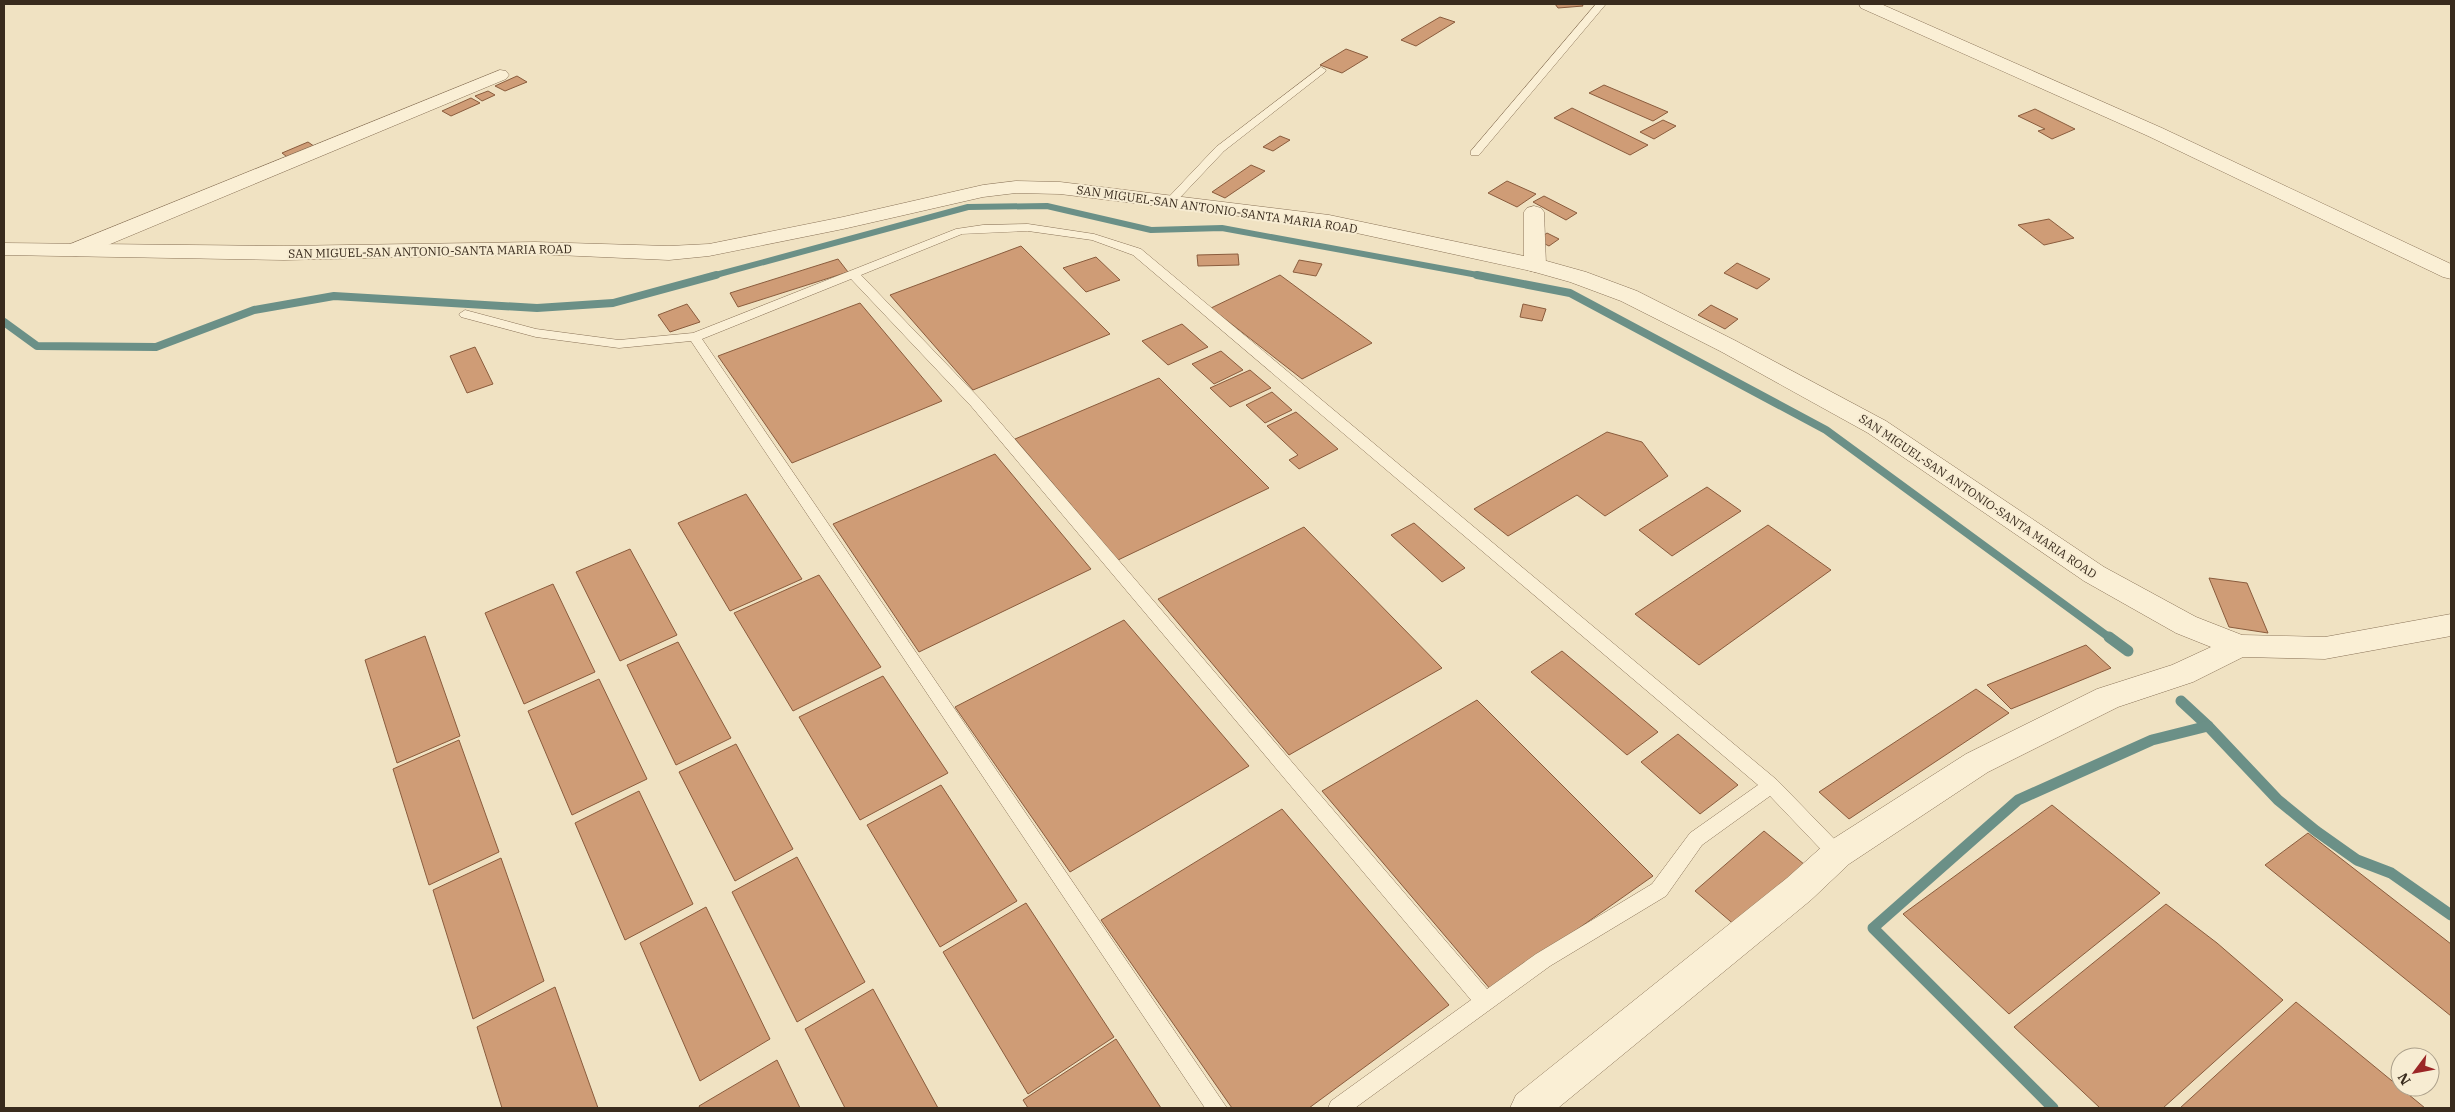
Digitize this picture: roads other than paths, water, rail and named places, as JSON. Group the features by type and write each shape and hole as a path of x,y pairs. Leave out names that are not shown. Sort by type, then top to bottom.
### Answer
{"street":[{"path":"1867,4 2155,132 2451,272"},
{"path":"76,250 500,75"},
{"name":"SAN MIGUEL-SAN ANTONIO-SANTA MARIA ROAD","path":"4,249 284,253 535,248 669,253 709,250 991,190 1060,188 1329,222 1536,265 1578,277 1629,296 1728,346 1877,427 2094,574 2186,625 2240,646 2325,648 2451,625"},
{"path":"1534,212 1536,265"},
{"path":"1530,1108 1799,889 1837,854 1977,763 2108,698 2182,674 2240,646"}],"lane":[{"path":"1475,153 1601,4"},
{"path":"1169,203 1220,149 1321,70"},
{"path":"465,314 536,333 619,344 695,337 960,231 996,226 1061,230 1108,240 1137,252 1771,785 1837,854"},
{"path":"852,273 976,402 1485,1002"},
{"path":"695,337 1217,1108"},
{"path":"1338,1108 1543,960 1659,890 1696,840 1771,785"}],"waterway":[{"path":"712,276 968,207 1047,206 1151,230 1222,228 1483,276"},
{"path":"4,322 37,346 156,347 254,310 334,296 537,308 613,303 716,275"},
{"path":"1477,275 1570,293 1826,430 2110,638"},
{"path":"2109,637 2128,651"},
{"path":"2181,701 2208,726"},
{"path":"2053,1108 1873,928 2018,800 2152,740 2208,726"},
{"path":"2208,726 2278,800 2316,831 2357,860 2391,873 2451,915"}]}
